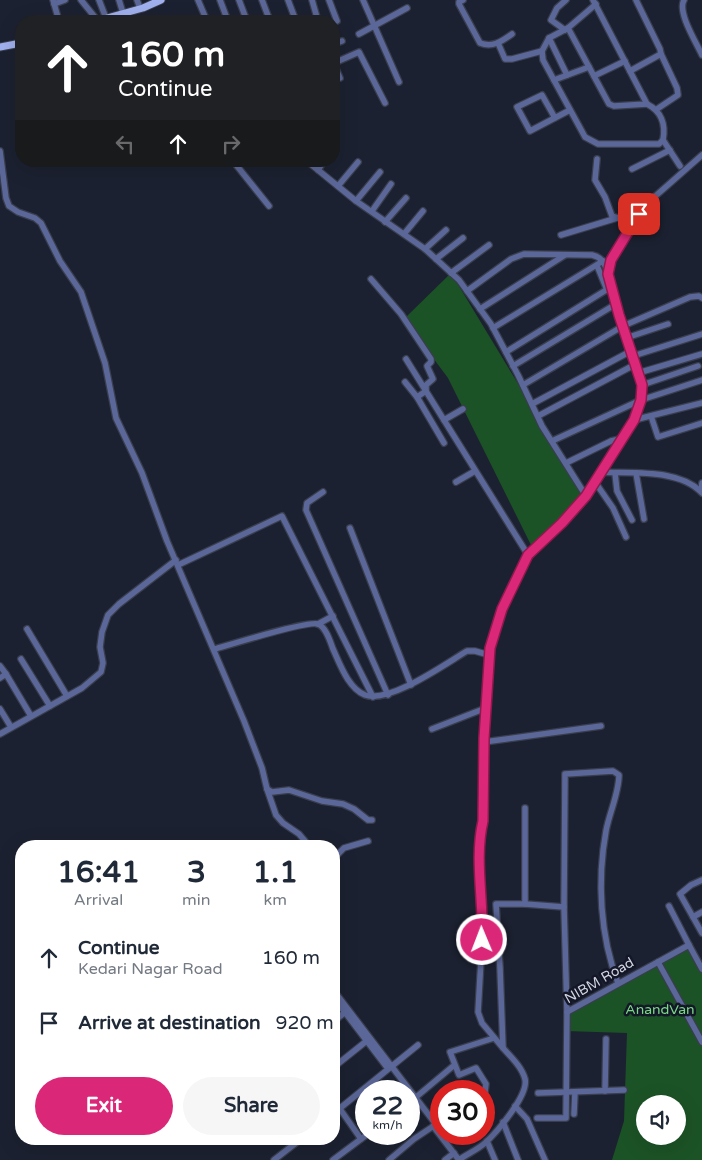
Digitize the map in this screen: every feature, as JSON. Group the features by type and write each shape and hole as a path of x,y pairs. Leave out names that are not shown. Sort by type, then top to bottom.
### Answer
{"main road":[{"path":"116,15 161,0"},
{"path":"0,48 15,45"}],"street":[{"path":"57,15 53,2 65,0"},
{"path":"81,0 92,15"},
{"path":"99,0 105,15"},
{"path":"118,0 123,13"},
{"path":"137,0 140,8"},
{"path":"198,0 204,15"},
{"path":"220,0 226,15"},
{"path":"239,0 245,15"},
{"path":"262,0 268,15"},
{"path":"288,0 294,15"},
{"path":"312,0 316,15"},
{"path":"329,0 335,15"},
{"path":"363,0 399,82"},
{"path":"463,0 459,4 478,41 483,45 498,45 512,34"},
{"path":"566,0 557,8 551,20 566,29 610,105 647,104 656,109 665,132 663,140 659,144 598,144 585,137 543,60 542,51 549,38 566,29 595,2 647,104"},
{"path":"636,0 660,49 660,54 678,88 678,95 656,109"},
{"path":"684,0 682,4 683,15 700,45 702,55"},
{"path":"359,34 407,8"},
{"path":"549,38 567,75"},
{"path":"498,45 505,59 542,51"},
{"path":"340,60 359,52 385,103"},
{"path":"630,71 660,54"},
{"path":"594,76 625,61"},
{"path":"554,80 589,66"},
{"path":"555,118 542,95 517,108 530,131 555,118 570,110"},
{"path":"663,140 680,166"},
{"path":"632,169 670,150"},
{"path":"0,151 6,198 9,206 18,212 35,218 41,224 60,261 81,292 105,363 116,418 142,473 167,541 202,626 215,650 262,768 276,815 283,824 299,834 304,840"},
{"path":"608,274 613,255 643,207 702,155"},
{"path":"597,159 595,180 605,197 612,216 618,218"},
{"path":"338,186 358,162"},
{"path":"238,167 269,206"},
{"path":"315,167 356,201 424,248 467,291 493,328 538,416 586,496"},
{"path":"356,201 380,172"},
{"path":"372,211 391,184"},
{"path":"385,222 406,198"},
{"path":"404,234 423,211"},
{"path":"561,235 618,218 639,214"},
{"path":"424,248 446,230"},
{"path":"436,259 463,238"},
{"path":"451,273 489,246"},
{"path":"467,291 511,259 524,254 613,255"},
{"path":"480,309 566,255"},
{"path":"592,255 598,256 603,261 608,274 609,289"},
{"path":"493,328 603,261"},
{"path":"495,1132 524,1093 526,1080 514,1060 482,1023 478,1012 483,925 480,894 480,834 483,821 484,742 489,655 502,609 528,555 562,523 586,496 620,439 634,420 641,400 642,385 636,364 616,304 598,268"},
{"path":"371,279 401,314 431,359 427,366 433,379 426,385 426,391"},
{"path":"506,352 609,289"},
{"path":"523,385 622,326 690,297 701,297"},
{"path":"513,366 616,304"},
{"path":"626,338 668,324"},
{"path":"532,404 632,354 702,334"},
{"path":"638,373 702,354"},
{"path":"406,359 528,555"},
{"path":"538,416 636,364"},
{"path":"642,385 698,366"},
{"path":"552,441 641,400 702,380"},
{"path":"405,382 417,397 444,443"},
{"path":"417,397 426,391"},
{"path":"634,420 702,403"},
{"path":"444,420 463,409"},
{"path":"651,416 658,437 702,423"},
{"path":"566,463 611,441 620,439"},
{"path":"456,482 476,471"},
{"path":"600,472 636,473 675,478 702,492 702,483"},
{"path":"615,473 617,491 632,520"},
{"path":"636,473 644,519"},
{"path":"594,482 613,508 626,537"},
{"path":"323,492 307,503 306,510 388,694"},
{"path":"0,734 90,682 101,672 103,663 100,647 102,632 108,615 119,604 177,562 282,516 373,697"},
{"path":"350,528 411,685"},
{"path":"318,624 333,616"},
{"path":"215,650 297,626 318,624 324,629 344,674 355,688 364,695 373,697 388,694 411,685 467,652 475,651 489,655"},
{"path":"28,629 66,696"},
{"path":"21,659 50,706"},
{"path":"0,666 32,716"},
{"path":"0,678 6,674"},
{"path":"432,729 486,708"},
{"path":"0,710 11,726"},
{"path":"484,742 601,726"},
{"path":"566,1012 564,907 565,774 613,771 619,775 606,832 601,889 605,928 618,983"},
{"path":"267,789 272,792 289,790 322,801 343,804 354,809 368,820 372,820"},
{"path":"525,808 525,904"},
{"path":"340,852 344,848 368,841"},
{"path":"702,880 692,884 680,894 702,933"},
{"path":"503,1048 496,904 564,907"},
{"path":"669,906 702,969"},
{"path":"693,917 702,912"},
{"name":"NIBM Road","path":"537,1118 566,1118 566,1012 689,945"},
{"path":"658,962 699,1030 702,1042"},
{"path":"340,1000 399,1080"},
{"path":"340,1004 347,1011"},
{"path":"340,1016 347,1011"},
{"path":"484,1080 476,1068 459,1074 450,1052 494,1038"},
{"path":"605,1091 606,1039"},
{"path":"340,1062 368,1040"},
{"path":"355,1129 340,1108 418,1045"},
{"path":"420,1093 452,1067"},
{"path":"390,1068 398,1080"},
{"path":"538,1092 624,1090"},
{"path":"574,1092 574,1114"},
{"path":"515,1106 527,1119 545,1160"},
{"path":"420,1108 430,1120"},
{"path":"503,1122 518,1160"},
{"path":"389,1160 414,1139 430,1129"},
{"path":"333,1160 355,1143"},
{"path":"274,1160 293,1145"},
{"path":"448,1145 460,1159"},
{"path":"451,1145 460,1159"},
{"path":"460,1159 482,1145"},
{"path":"489,1145 495,1160"},
{"path":"445,1160 454,1153"}],"green space":[{"path":"451,273 586,496 533,549 448,378 404,319"},
{"name":"AnandVan","path":"693,946 702,963 702,1160 612,1160 624,1121 627,1033 566,1031 567,1012"}],"route":[{"path":"482,940 480,834 483,821 484,738 490,648 502,609 528,555 562,523 586,496 620,439 634,420 641,400 642,385 626,338 608,274 611,260 622,239 639,214"}]}
